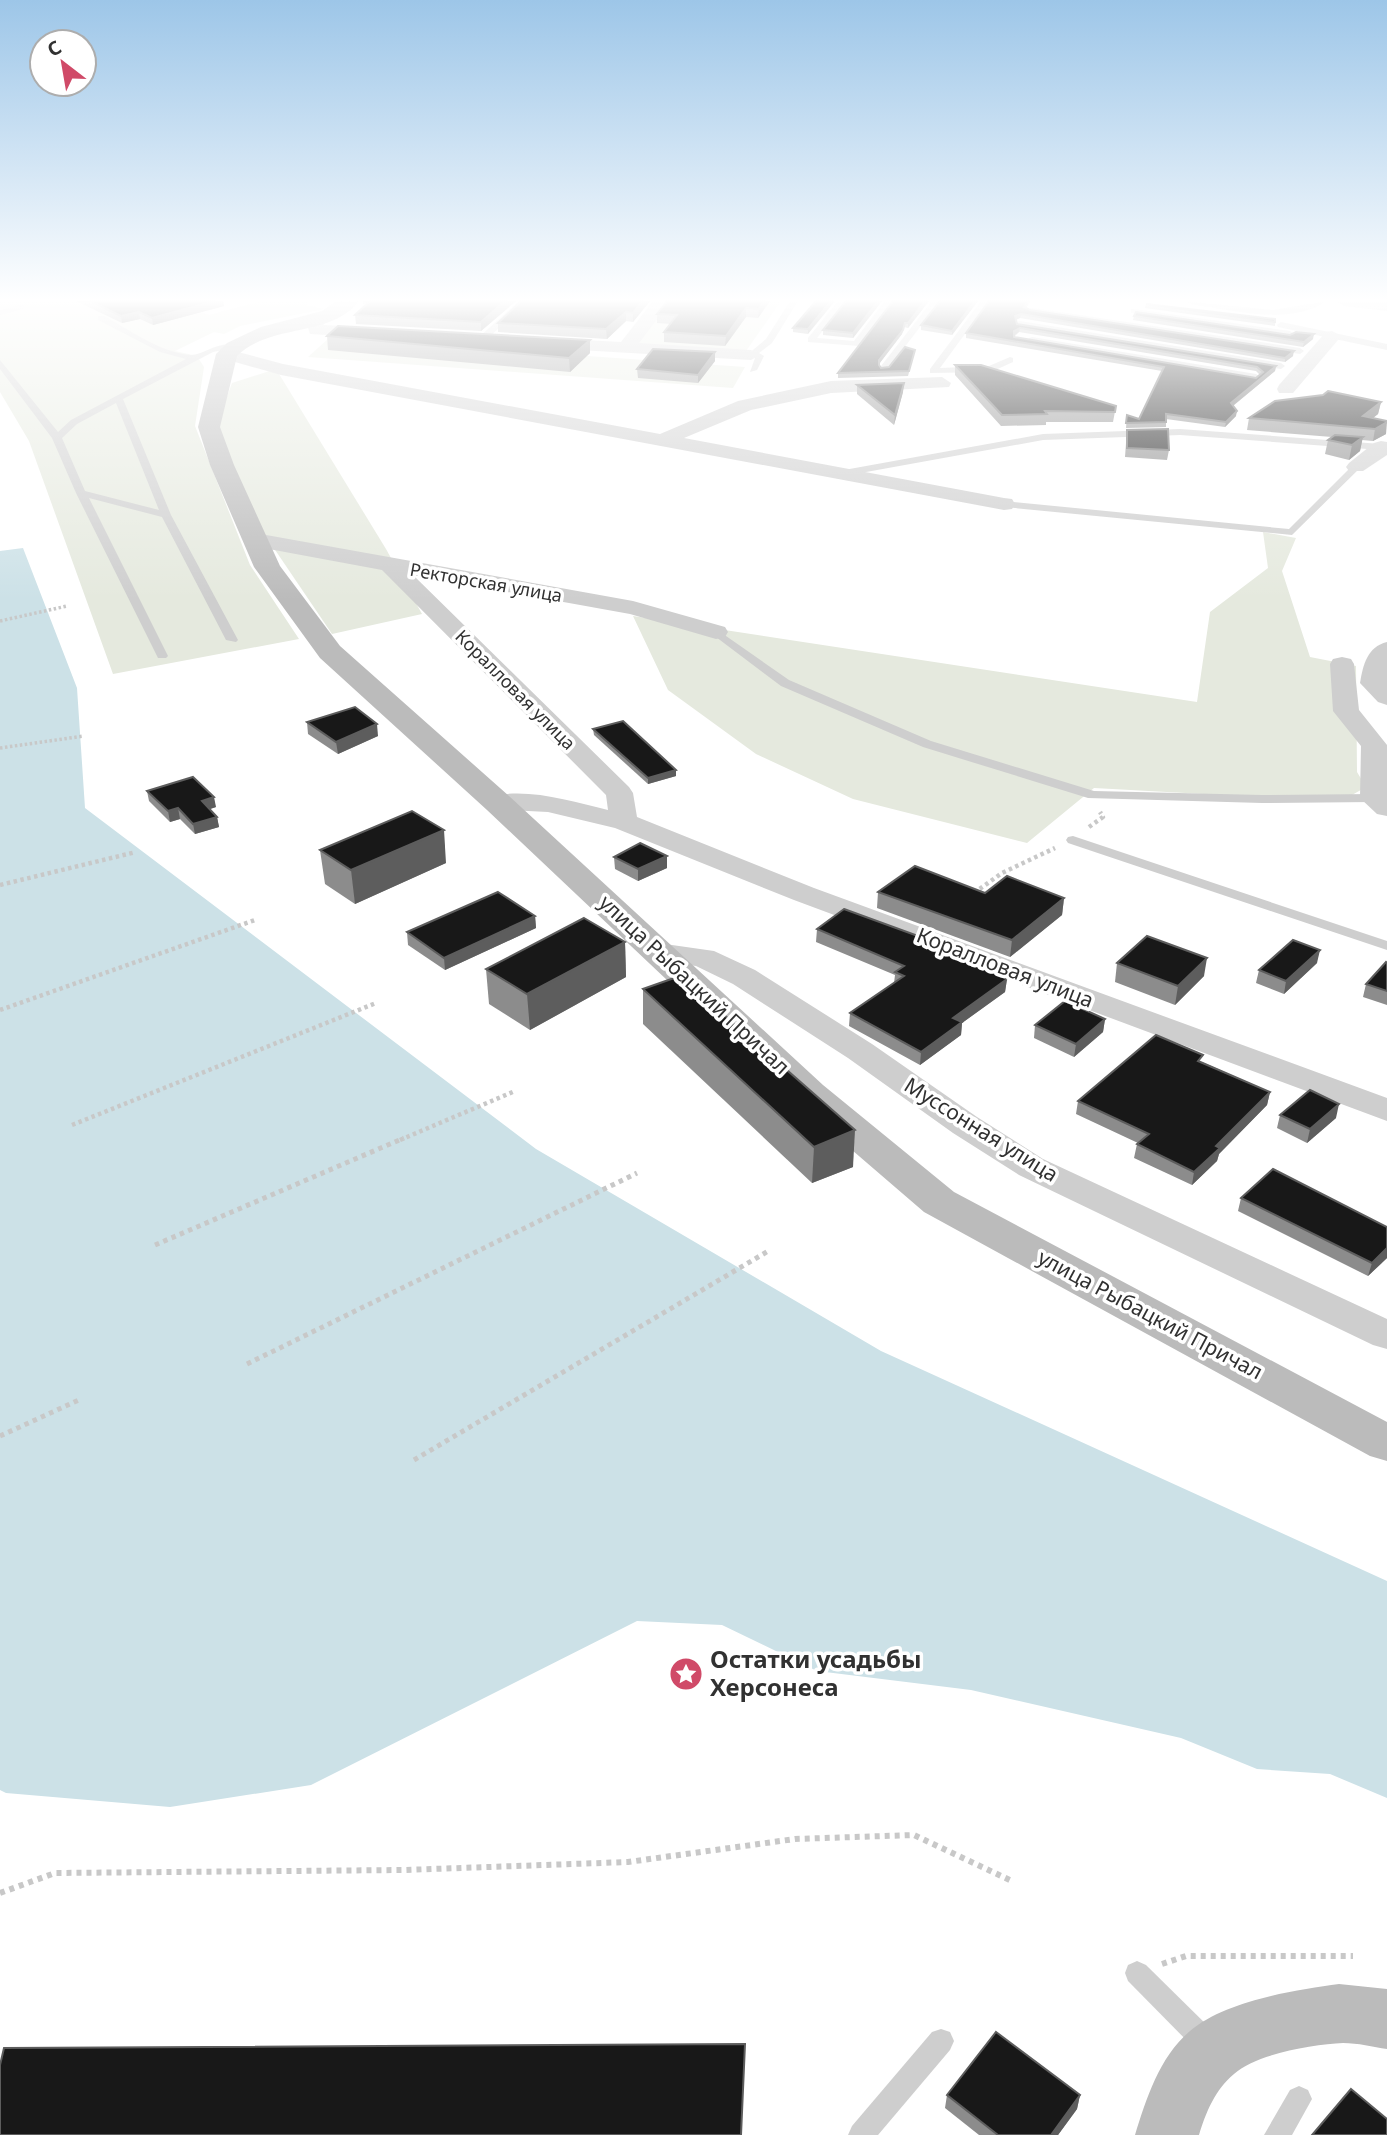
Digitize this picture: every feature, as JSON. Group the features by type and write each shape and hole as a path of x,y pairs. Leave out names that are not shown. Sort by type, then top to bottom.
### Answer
{"main road":[{"name":"улица Рыбацкий Причал","path":"214,401 209,427 222,465 267,567 330,652 498,803 809,1093 939,1202 1387,1443"},
{"path":"1167,2135 1176,2101 1195,2070 1214,2049 1241,2036 1282,2024 1341,2014 1387,2019"}],"street":[{"path":"451,401 1004,504"},
{"path":"662,440 746,405 767,401"},
{"path":"1356,467 1384,448"},
{"name":"Ректорская улица","path":"255,540 633,608 716,632"},
{"name":"Коралловая улица","path":"391,566 619,793 624,822"},
{"path":"1387,649 1376,662 1373,683 1387,697"},
{"path":"1342,664 1346,711 1374,745 1380,803"},
{"name":"Коралловая улица","path":"498,803 548,804 624,822 804,894 1387,1110"},
{"name":"Муссонная улица","path":"658,952 703,958 744,977 860,1051 965,1125 1031,1167 1387,1335"}],"lane":[{"path":"29,401 57,438 80,493 162,656"},
{"path":"57,438 74,422 118,401"},
{"path":"119,401 166,515 232,640"},
{"path":"844,473 1043,437 1180,432 1384,448"},
{"path":"1004,504 1292,532 1356,467"},
{"path":"80,493 166,515"},
{"path":"716,632 785,683 927,744 1093,795 1380,803"},
{"path":"1073,840 1387,946"},
{"path":"1137,1973 1214,2049"},
{"path":"861,2135 941,2041"},
{"path":"1277,2135 1298,2099"}],"path":[{"path":"0,621 67,606"},
{"path":"0,748 84,736"},
{"path":"970,896 1002,873 1073,840 1103,817 1093,795"},
{"path":"0,885 136,852"},
{"path":"0,1010 255,920"},
{"path":"72,1125 376,1003"},
{"path":"155,1245 515,1091"},
{"path":"247,1364 637,1173"},
{"path":"414,1460 770,1250"},
{"path":"0,1436 81,1399"},
{"path":"0,1893 55,1873 404,1870 628,1861 795,1839 914,1835 1014,1882"},
{"path":"1137,1973 1186,1956 1353,1956"}],"shaded area":[{"path":"5,401 199,401 195,426 250,565 299,639 113,674 29,441"},
{"path":"225,401 295,401 386,549 422,614 332,634 265,535 215,429"},
{"path":"1263,532 1296,538 1282,571 1310,657 1356,666 1357,772 1366,787 1352,795 1222,795 1094,788 1027,843 853,799 756,754 668,690 633,616 1197,702 1210,612 1268,568"},
{"path":"23,548 77,688 85,808 536,1149 881,1351 1387,1581 1387,1798 1330,1774 1257,1769 1181,1738 971,1690 817,1671 722,1625 637,1621 311,1785 170,1807 6,1793 0,1790 0,551"}],"building":[{"path":"877,401 899,401 895,415"},
{"path":"988,401 1098,401 1116,406 1115,412 1045,411 1047,414 1002,415"},
{"path":"1148,401 1234,401 1231,403 1237,411 1226,422 1166,414 1166,422 1126,423 1127,415 1139,419"},
{"path":"1275,401 1374,401 1381,402 1363,416 1387,422 1375,429 1249,418"},
{"path":"1168,429 1169,450 1127,448 1127,430"},
{"path":"1335,435 1363,437 1352,445 1328,440"},
{"path":"355,707 377,724 336,742 307,722"},
{"path":"623,721 676,770 648,778 593,729"},
{"path":"193,777 214,797 202,801 217,817 193,824 178,808 168,811 147,791"},
{"path":"412,811 444,830 351,870 320,850"},
{"path":"640,843 667,856 638,869 614,857"},
{"path":"915,866 985,893 1007,876 1064,898 1012,940 878,892"},
{"path":"498,892 535,916 444,958 407,932"},
{"path":"844,909 989,962 983,968 1007,979 953,1018 962,1022 921,1052 850,1013 904,976 895,972 904,966 817,929"},
{"path":"584,918 625,942 527,994 486,969"},
{"path":"1147,936 1207,958 1178,986 1117,963"},
{"path":"1293,940 1320,950 1286,981 1259,970"},
{"path":"1386,962 1387,991 1366,984"},
{"path":"680,976 855,1130 814,1147 643,989"},
{"path":"1065,1001 1105,1019 1076,1044 1035,1025"},
{"path":"1156,1035 1203,1055 1198,1061 1270,1092 1216,1146 1220,1148 1194,1172 1137,1144 1149,1134 1078,1101"},
{"path":"1310,1090 1339,1104 1310,1129 1280,1115"},
{"path":"1273,1169 1387,1227 1387,1248 1372,1263 1241,1198"},
{"path":"996,2032 1080,2095 1051,2135 998,2135 947,2095"},
{"path":"745,2044 741,2135 0,2135 0,2065 4,2048"},
{"path":"1351,2089 1387,2119 1387,2135 1312,2135"}],"place":[{"name":"Остатки усадьбы Херсонеса","path":"686,1674"}]}
